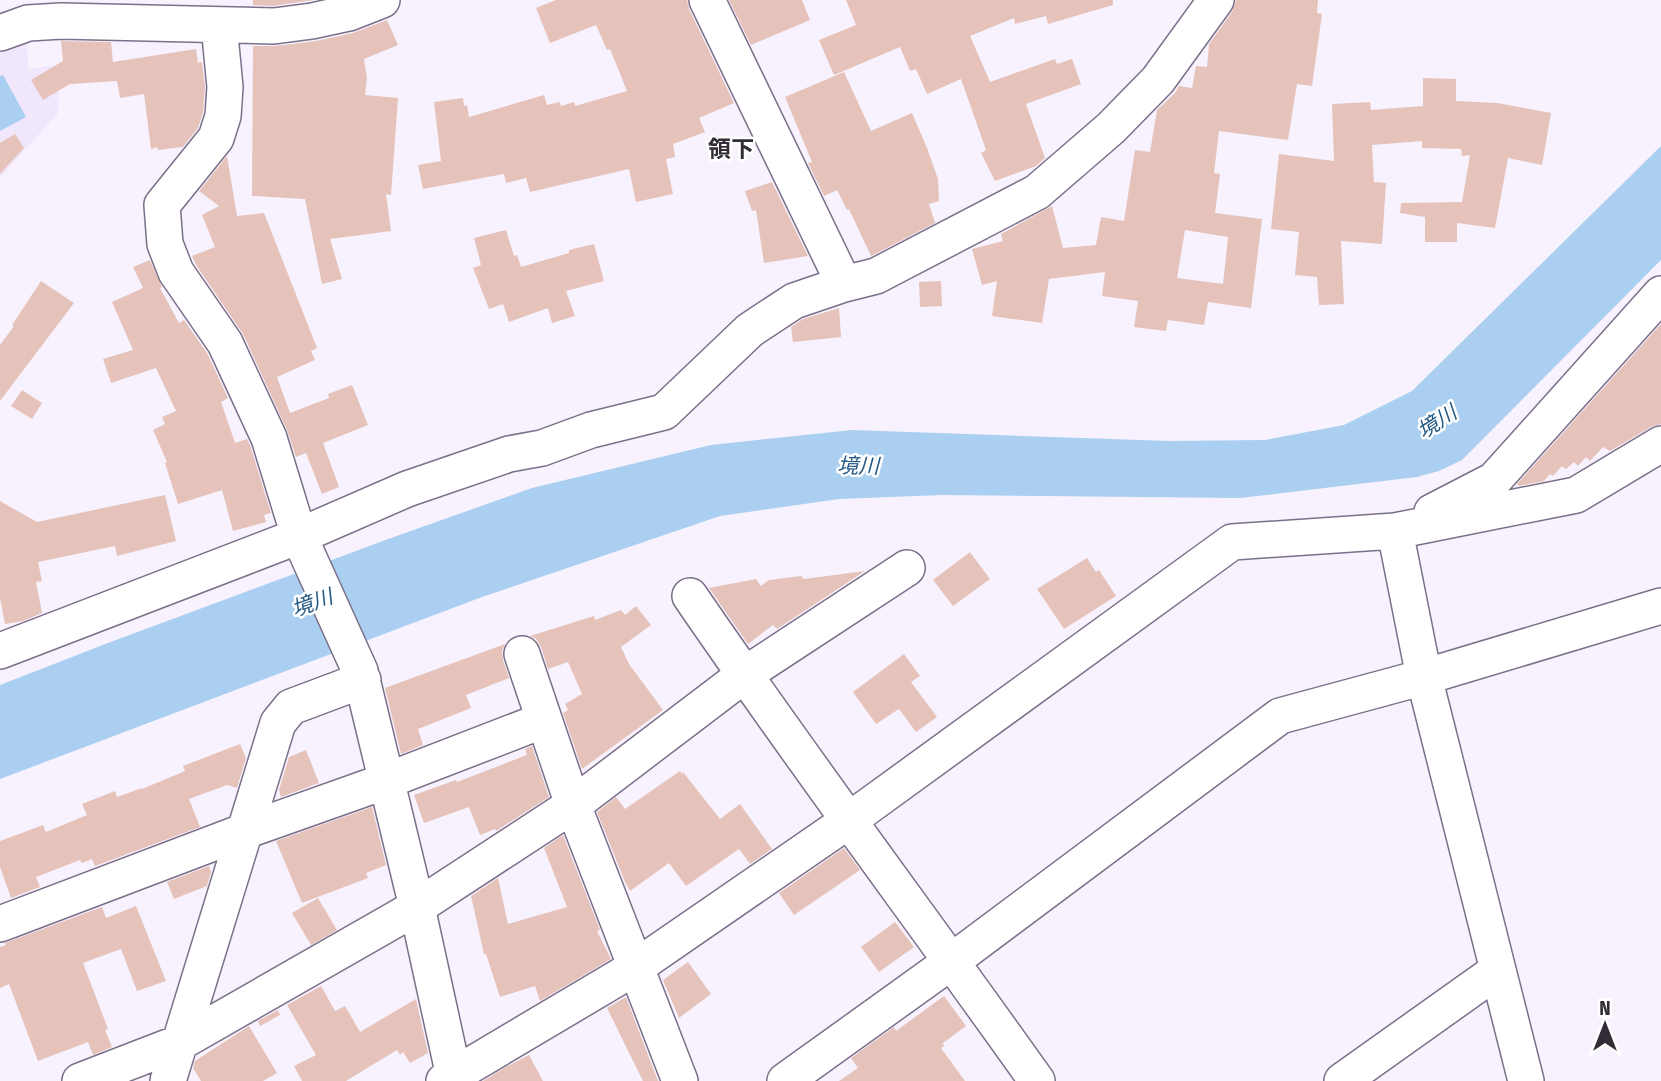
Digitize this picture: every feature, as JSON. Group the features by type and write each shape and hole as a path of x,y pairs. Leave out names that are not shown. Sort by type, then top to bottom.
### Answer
{"street":[{"path":"0,33 28,23 61,21 274,26 349,13 382,0"},
{"path":"708,0 844,284"},
{"path":"0,651 303,543 420,484 509,454 542,448 591,430 664,412 750,330 794,301 876,276 1037,192 1111,128 1158,80 1216,0"},
{"path":"219,24 225,87 223,116 216,138 162,205 165,244 177,272 225,343 269,438 303,543 362,675 417,907 451,1079 636,967 848,821 1232,542 1395,531 1576,495 1661,444"},
{"path":"1395,531 1494,480 1661,294"},
{"path":"1395,531 1424,677 1526,1081"},
{"path":"80,1081 181,1042 417,907 573,805 744,675 907,568"},
{"path":"690,596 848,821 1037,1081"},
{"path":"785,1081 952,961 1280,716 1424,677 1661,606"},
{"path":"522,654 573,805 680,1081"},
{"path":"168,1081 278,723 291,707 362,675"},
{"path":"0,924 544,720"},
{"path":"1342,1081 1498,970"}],"shaded area":[{"path":"27,40 28,70 60,64 58,113 0,178 0,45"}],"water":[{"path":"3,75 26,117 0,131 0,76"},
{"name":"境川","path":"1661,146 1661,260 1462,460 1439,471 1417,477 1240,498 942,495 839,499 720,516 482,597 0,779 0,685 532,488 711,445 852,430 1169,441 1265,440 1344,425 1412,391"}],"building":[{"path":"253,0 314,0 273,6 253,5"},
{"path":"556,0 687,0 734,103 699,118 705,132 673,144 675,157 666,159 673,194 636,202 629,169 530,192 526,178 506,183 504,174 423,189 418,165 441,161 434,102 463,98 469,117 544,95 547,105 560,102 561,106 574,102 575,106 627,91 610,49 607,50 596,25 550,43 536,8"},
{"path":"729,0 802,0 810,20 751,45"},
{"path":"846,0 1113,0 1113,5 1048,24 1046,16 1015,24 1014,18 970,36 990,82 1055,59 1057,64 1072,59 1081,84 1026,104 1045,158 1036,166 995,181 981,153 986,150 961,79 927,94 916,69 910,71 900,47 834,75 819,40 856,25"},
{"path":"1236,0 1318,0 1317,13 1322,14 1312,86 1297,84 1288,140 1219,131 1214,173 1220,174 1215,213 1262,219 1251,308 1208,302 1204,325 1168,320 1166,331 1134,327 1138,301 1102,296 1105,272 1049,279 1042,323 992,316 997,281 982,285 972,249 1003,241 1001,234 1052,206 1063,248 1096,245 1101,217 1124,221 1135,150 1150,152 1157,110 1179,86 1192,88 1196,66 1207,67 1209,44 1232,12","holes":["1185,230 1228,237 1223,284 1177,278"]},
{"path":"387,20 398,45 364,59 367,78 365,95 398,98 391,195 386,194 391,231 330,239 342,279 322,284 305,199 252,196 253,46 316,41 353,33"},
{"path":"61,41 111,42 113,62 196,49 198,63 202,62 205,87 203,112 198,128 183,147 151,149 144,94 120,98 117,81 70,84 43,100 31,80 63,61"},
{"path":"844,72 871,131 912,113 938,179 939,201 929,204 935,223 871,256 837,190 824,196 808,163 812,162 785,97"},
{"path":"1423,78 1456,79 1456,101 1497,103 1551,113 1542,165 1508,158 1495,228 1457,223 1457,242 1425,242 1425,217 1400,213 1401,203 1462,202 1470,155 1462,156 1461,149 1422,148 1422,141 1372,145 1374,182 1386,183 1382,244 1341,241 1344,304 1319,305 1317,277 1295,275 1299,232 1271,229 1279,154 1334,161 1332,104 1370,102 1371,110 1423,106"},
{"path":"15,134 24,148 0,174 0,143"},
{"path":"227,156 237,216 264,213 317,348 311,351 315,360 277,377 290,413 329,398 328,394 352,385 368,425 323,443 339,487 322,494 306,453 296,457 287,430 243,334 192,256 215,247 202,215 219,206 199,191"},
{"path":"772,182 808,256 764,263 756,210 752,211 745,191"},
{"path":"506,230 514,256 517,255 521,267 594,244 604,281 566,291 575,316 552,323 548,308 509,322 503,304 489,309 473,268 481,265 474,238"},
{"path":"150,260 162,287 160,288 179,323 184,320 207,353 228,398 221,402 235,443 247,439 250,445 271,513 264,515 266,522 233,531 222,490 178,504 165,463 167,462 153,430 165,424 162,417 176,411 156,368 111,383 103,359 133,350 112,302 143,288 133,267"},
{"path":"41,281 74,303 0,401 0,345"},
{"path":"941,281 942,306 920,307 919,282"},
{"path":"839,308 841,337 793,342 791,327 803,319"},
{"path":"1661,324 1661,424 1610,451 1603,447 1590,461 1586,457 1578,466 1574,462 1566,469 1562,466 1544,481 1519,486 1517,484"},
{"path":"22,390 42,403 32,419 11,406"},
{"path":"165,495 176,541 117,556 115,546 38,562 42,581 36,582 42,613 23,621 5,624 0,598 0,501 37,522"},
{"path":"970,552 990,579 953,606 933,580"},
{"path":"1087,558 1096,572 1099,570 1116,596 1064,629 1037,589"},
{"path":"865,571 777,629 773,625 748,644 709,588 756,579 761,586 769,580 801,576 804,579"},
{"path":"636,606 651,625 621,647 629,664 663,710 582,769 563,713 568,710 565,704 582,694 568,662 548,669 541,647 536,639 530,636 594,616 595,620 621,610 625,615"},
{"path":"505,644 502,651 503,660 509,678 466,695 471,708 418,729 423,745 401,754 385,688"},
{"path":"904,654 920,676 911,682 937,717 916,732 899,709 876,724 853,692"},
{"path":"240,744 246,758 237,788 227,785 189,799 200,827 95,866 92,859 82,863 80,860 36,877 40,887 11,898 0,867 0,841 43,825 46,832 87,815 82,804 115,791 117,797 142,789 185,771 183,766"},
{"path":"532,746 549,797 496,831 495,829 480,835 469,807 424,823 414,795 527,755 525,749"},
{"path":"306,750 319,783 281,797 279,790 289,757"},
{"path":"680,771 720,819 740,804 772,849 750,864 739,849 686,886 669,863 630,891 597,812 616,797 625,809"},
{"path":"372,807 386,865 366,873 368,878 302,903 276,841"},
{"path":"563,835 600,930 597,931 611,959 540,1001 535,986 500,997 484,954 471,896 498,878 508,924 567,907 544,848"},
{"path":"844,848 860,870 794,915 779,893"},
{"path":"209,866 211,872 207,886 174,899 167,882"},
{"path":"318,898 337,930 311,945 292,913"},
{"path":"136,906 166,981 137,991 121,949 83,963 112,1047 93,1055 88,1042 38,1061 9,984 0,988 0,947 102,907 106,918"},
{"path":"895,922 914,947 879,972 861,947"},
{"path":"688,962 711,994 679,1018 663,980"},
{"path":"321,986 335,1011 345,1006 360,1032 416,999 428,1053 410,1063 403,1052 400,1055 397,1050 346,1081 302,1081 294,1066 316,1055 287,1005"},
{"path":"944,996 966,1026 943,1043 941,1048 965,1081 839,1081 858,1068 851,1058 894,1027 896,1031"},
{"path":"626,997 658,1081 643,1081 607,1008"},
{"path":"278,1010 280,1015 260,1026 258,1021"},
{"path":"249,1026 277,1073 263,1081 201,1081 193,1068 195,1061"},
{"path":"529,1055 543,1081 483,1081 506,1067"}],"district":[{"name":"領下","path":"731,149"}]}
